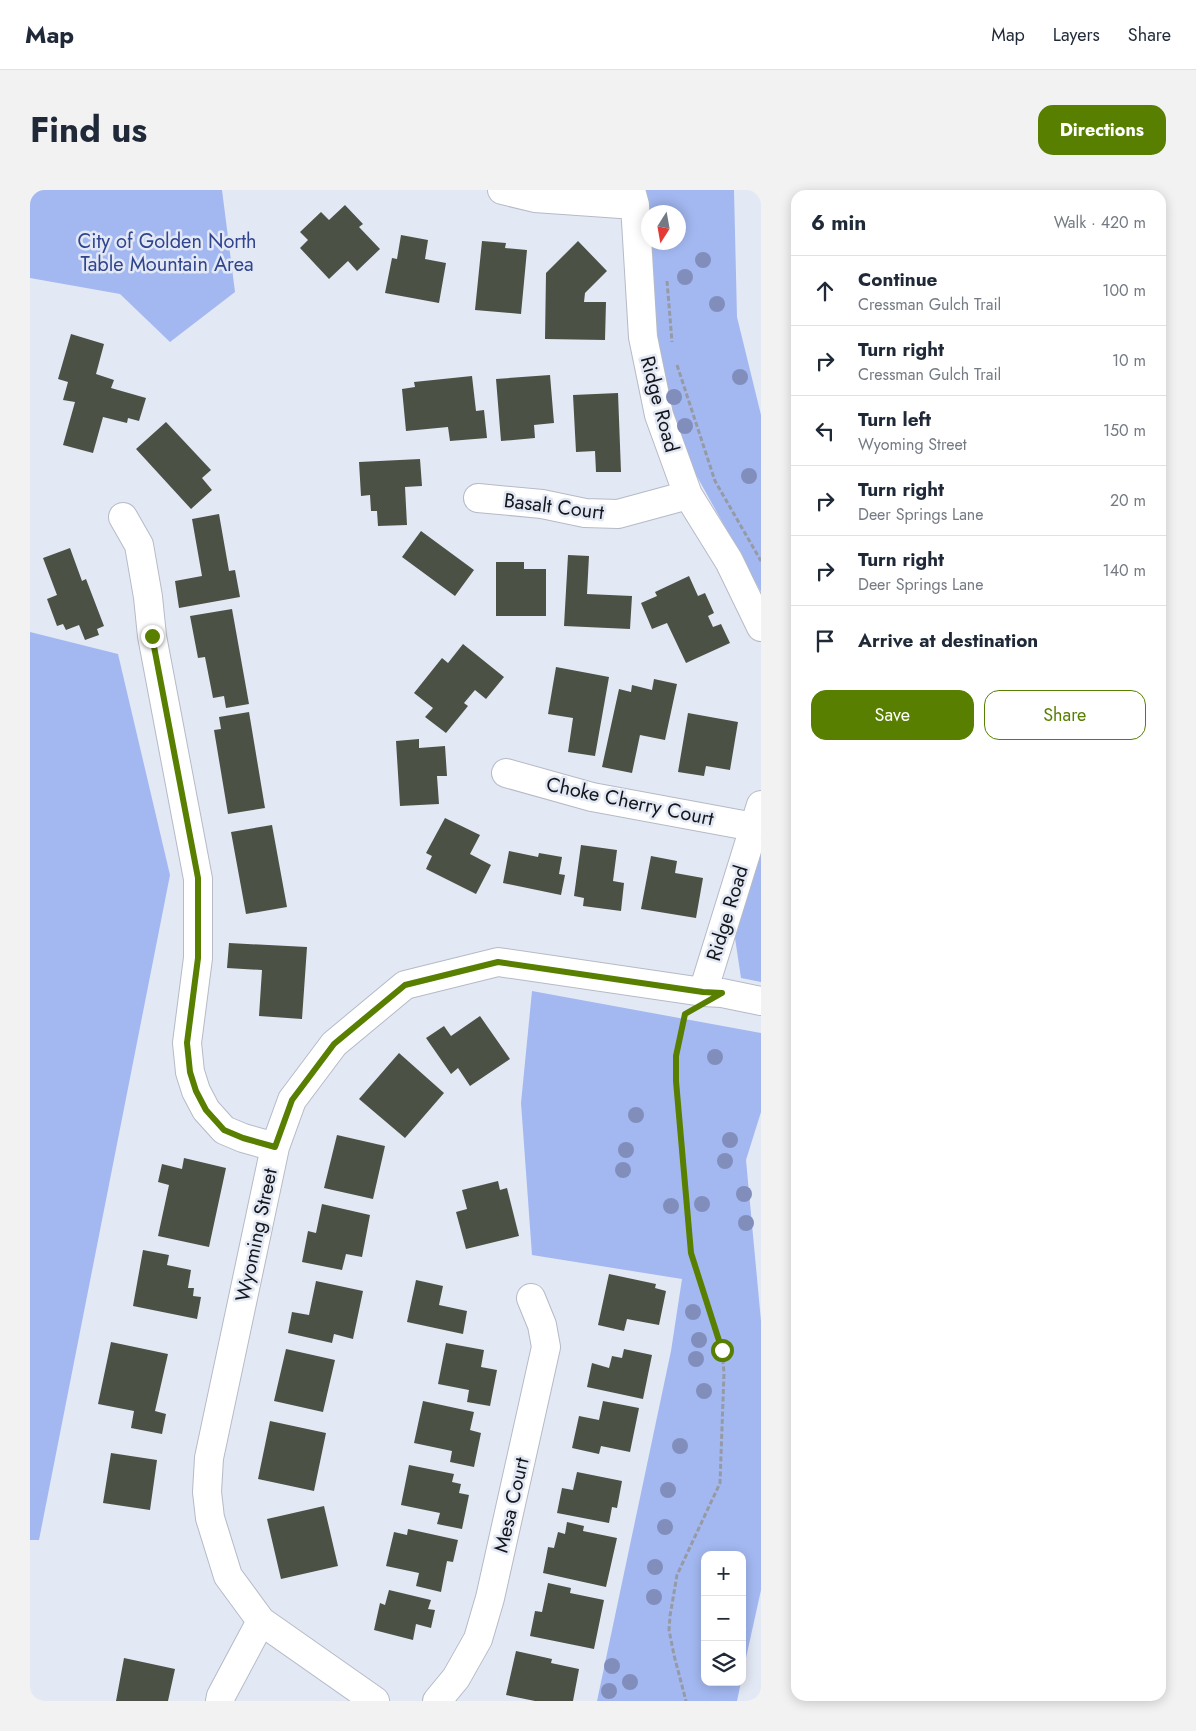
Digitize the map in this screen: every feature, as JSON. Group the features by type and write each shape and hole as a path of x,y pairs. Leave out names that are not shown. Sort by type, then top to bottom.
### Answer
{"street":[{"path":"502,190 535,198 633,198"},
{"name":"Ridge Road","path":"633,198 643,337 659,415 688,495 729,561 761,627"},
{"name":"Basalt Court","path":"478,498 542,504 585,514 618,514 688,495"},
{"path":"123,517 139,545 148,597 152,636 198,878 198,958 187,1043 190,1072 196,1091 206,1110 224,1130 243,1138 275,1147"},
{"name":"Choke Cherry Court","path":"506,772 592,797 758,816"},
{"name":"Ridge Road","path":"713,992 758,816"},
{"name":"Wyoming Street","path":"375,1701 261,1621 228,1576 210,1518 207,1492 209,1458 275,1147 292,1100 334,1044 405,985 498,962 713,992 761,1001"},
{"name":"Mesa Court","path":"437,1701 456,1678 478,1640 490,1598 546,1347 542,1325 531,1298"},
{"path":"220,1701 261,1621"}],"path":[{"path":"667,280 672,344"},
{"path":"676,363 715,481 761,561"},
{"path":"686,1701 669,1630 670,1616 677,1575 720,1482 724,1373 722,1350 717,1331 691,1253 676,1081 676,1056 685,1014 713,992"}],"green space":[{"name":"City of Golden North Table Mountain Area","path":"30,190 222,190 235,292 170,342 120,294 30,278"},
{"path":"645,190 734,190 737,317 761,415 761,592 694,471 674,425 663,377 650,250 686,250 686,205 647,205"},
{"path":"30,632 118,654 170,875 39,1540 30,1540"},
{"path":"761,839 761,982 741,978 735,938"},
{"path":"532,991 761,1033 761,1112 746,1160 761,1321 761,1590 746,1658 746,1551 701,1551 701,1686 740,1686 737,1701 597,1701 671,1351 682,1279 532,1255 521,1103"}],"building":[{"path":"345,205 363,224 359,227 380,249 357,271 348,261 329,279 300,248 308,240 300,232 321,212 329,220"},
{"path":"401,235 428,240 425,259 446,263 439,303 385,293 392,258 397,259"},
{"path":"482,241 506,243 505,248 527,250 521,314 475,310"},
{"path":"578,241 607,271 585,293 584,302 606,302 605,340 545,339 546,273"},
{"path":"71,334 104,344 96,374 114,380 111,388 146,398 139,421 128,418 127,423 103,417 93,453 63,445 75,402 63,400 68,382 58,379"},
{"path":"550,375 554,423 534,425 535,438 501,441 496,379"},
{"path":"472,376 476,411 484,410 487,438 450,441 448,427 406,431 402,389 415,387 414,382"},
{"path":"618,393 621,472 596,472 595,451 576,452 573,395"},
{"path":"166,422 211,470 202,478 212,490 191,509 136,449"},
{"path":"420,459 422,486 405,487 407,525 378,526 377,511 371,511 370,495 361,496 359,462"},
{"path":"219,514 229,571 235,570 240,597 179,608 175,581 202,576 192,519"},
{"path":"421,531 474,570 455,596 402,557"},
{"path":"70,548 82,581 86,579 104,626 97,629 99,635 85,640 79,625 66,630 63,624 57,626 47,599 57,595 43,558"},
{"path":"568,555 589,556 587,594 632,596 630,629 564,626"},
{"path":"496,562 524,562 524,569 546,569 546,616 496,616"},
{"path":"689,576 698,596 705,593 714,613 708,616 713,627 721,624 730,643 686,663 667,623 652,629 641,603 657,596 655,592"},
{"path":"232,609 249,704 226,708 224,696 213,698 205,657 198,658 190,616"},
{"path":"463,644 504,677 486,699 475,690 464,703 468,706 446,733 425,717 433,708 414,693 442,658 448,663"},
{"path":"556,667 609,677 595,756 568,752 573,718 548,714"},
{"path":"654,679 677,684 665,740 640,735 632,773 602,767 619,689 631,692 632,685 652,690"},
{"path":"249,712 265,808 228,814 214,730 221,729 219,717"},
{"path":"688,713 738,722 730,770 706,766 704,776 678,772"},
{"path":"419,739 419,748 445,746 447,776 437,776 439,804 400,806 396,741"},
{"path":"445,818 480,835 470,854 491,865 476,894 426,869 432,856 426,853"},
{"path":"272,825 287,907 246,914 231,832"},
{"path":"581,845 617,850 613,881 624,883 621,911 583,906 584,898 574,896"},
{"path":"509,851 538,857 539,853 562,857 559,874 565,875 561,895 503,883"},
{"path":"651,856 677,861 675,873 703,878 696,918 641,909"},
{"path":"229,943 307,947 302,1019 259,1016 262,970 227,968"},
{"path":"480,1016 510,1059 470,1086 458,1068 451,1074 426,1038 444,1026 451,1036"},
{"path":"399,1053 444,1093 405,1138 359,1099"},
{"path":"337,1135 385,1146 373,1199 324,1188"},
{"path":"184,1158 226,1168 209,1247 158,1236 169,1185 158,1182 162,1164 182,1169"},
{"path":"498,1181 500,1190 507,1188 519,1236 466,1249 456,1212 467,1209 462,1190"},
{"path":"322,1204 370,1215 362,1257 346,1254 342,1270 302,1262 308,1231 316,1233"},
{"path":"143,1250 169,1255 167,1265 191,1270 188,1288 194,1288 193,1296 201,1297 197,1319 133,1306"},
{"path":"609,1274 656,1284 655,1288 666,1291 659,1325 627,1319 624,1331 598,1325"},
{"path":"416,1280 443,1286 439,1305 467,1311 463,1334 407,1322"},
{"path":"316,1281 363,1291 353,1339 334,1334 332,1343 288,1333 292,1312 309,1315"},
{"path":"111,1342 168,1354 155,1411 166,1414 162,1434 131,1428 134,1411 98,1404"},
{"path":"446,1343 484,1350 481,1367 497,1370 490,1406 467,1402 469,1390 438,1384"},
{"path":"286,1349 335,1360 323,1412 274,1401"},
{"path":"624,1349 652,1355 643,1399 587,1387 592,1363 609,1368 612,1356 622,1358"},
{"path":"423,1401 474,1412 470,1430 481,1433 474,1467 450,1462 452,1451 414,1443"},
{"path":"603,1401 639,1408 630,1452 601,1446 599,1454 572,1448 579,1416 599,1420"},
{"path":"270,1421 326,1433 314,1491 258,1479"},
{"path":"111,1453 157,1460 150,1510 103,1503"},
{"path":"409,1465 454,1474 452,1482 461,1484 459,1493 469,1495 462,1529 437,1524 440,1513 401,1505"},
{"path":"577,1472 622,1481 617,1508 612,1507 609,1523 557,1513 562,1488 573,1490"},
{"path":"324,1506 338,1566 281,1579 267,1519"},
{"path":"567,1522 584,1526 583,1531 617,1538 606,1587 543,1573 548,1547 554,1548 558,1532 565,1534"},
{"path":"408,1529 458,1540 453,1562 447,1561 441,1592 416,1586 419,1573 386,1566 394,1532 407,1535"},
{"path":"548,1583 571,1588 570,1593 604,1600 594,1649 530,1636 535,1611 542,1612"},
{"path":"389,1590 431,1600 428,1609 435,1610 431,1628 416,1624 413,1640 374,1630 380,1603 385,1605"},
{"path":"516,1651 552,1659 551,1663 579,1669 573,1701 535,1701 506,1695"},
{"path":"124,1658 175,1669 168,1701 116,1701"}],"route":[{"path":"152,636 198,878 198,958 187,1043 190,1072 196,1091 206,1110 224,1130 243,1138 275,1147 292,1100 334,1044 405,985 498,962 703,992 722,993 685,1014 676,1056 676,1081 691,1253 722,1350"}]}
